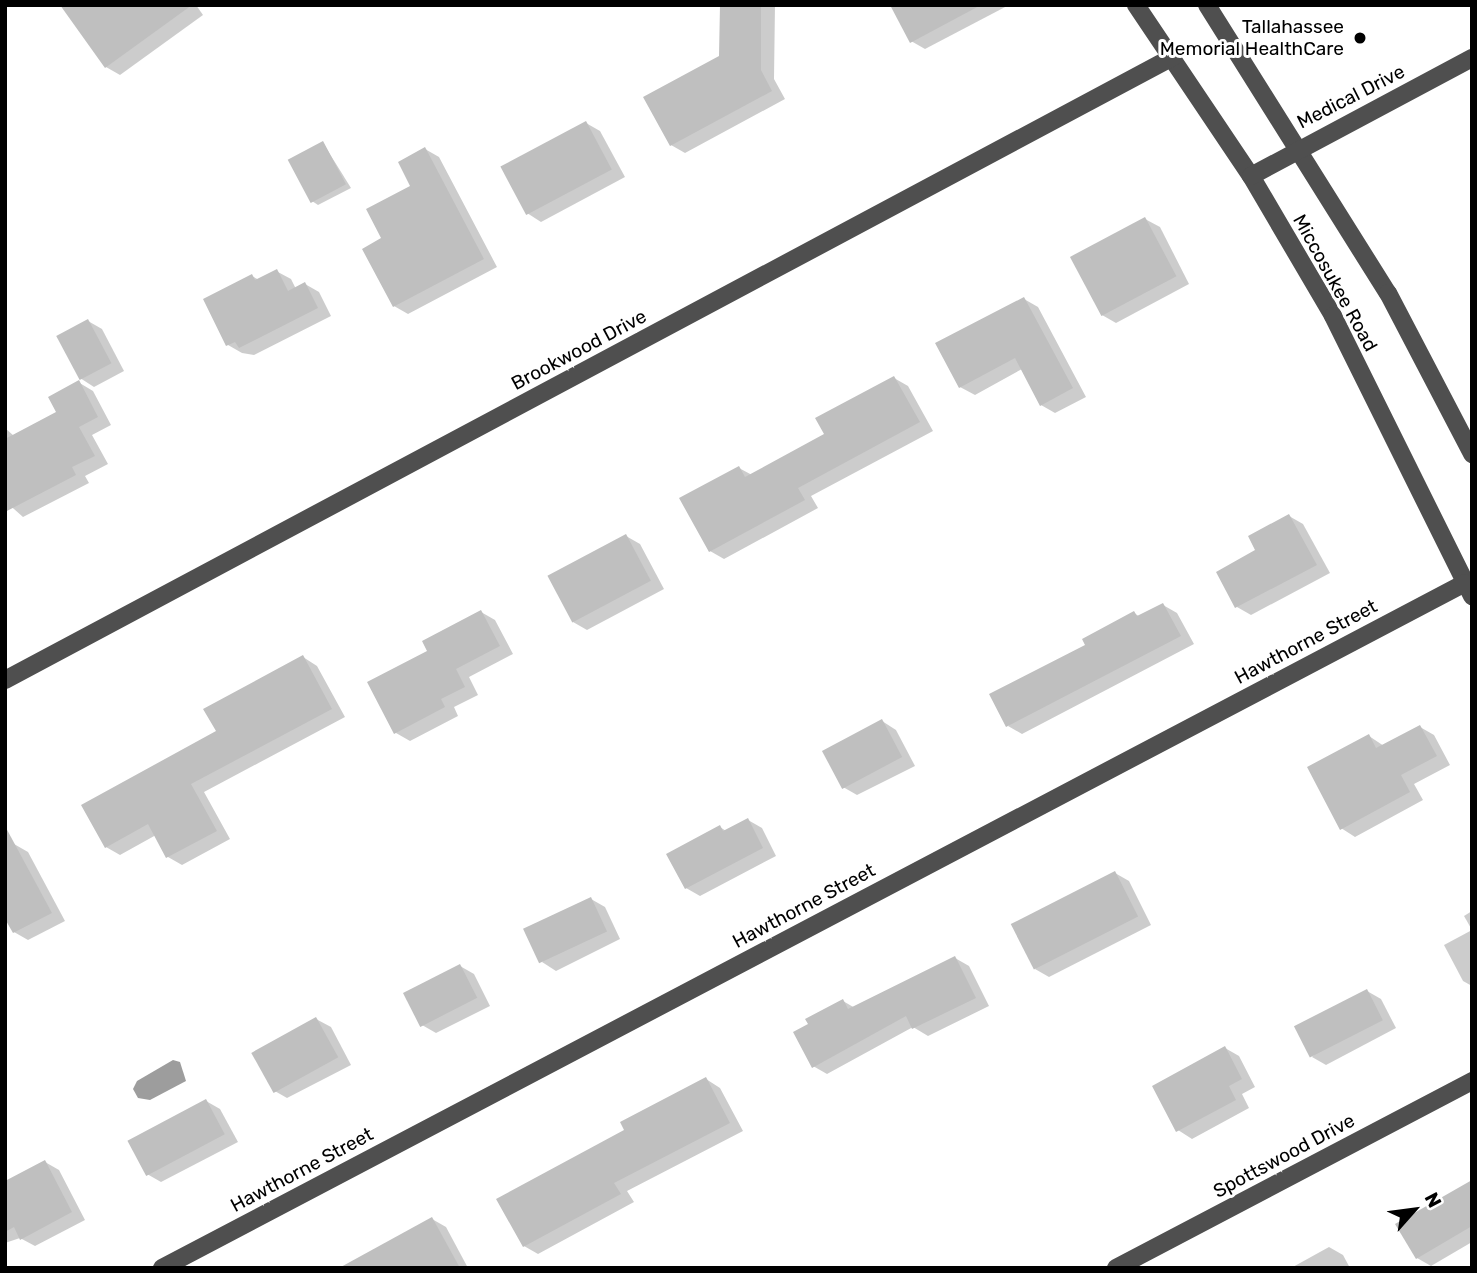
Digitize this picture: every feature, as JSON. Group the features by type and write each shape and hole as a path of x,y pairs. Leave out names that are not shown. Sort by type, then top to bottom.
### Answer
{"street":[{"name":"Miccosukee Road","path":"1136,5 1251,176 1333,316 1469,589"},
{"name":"Miccosukee Road","path":"1207,5 1300,147 1388,293 1472,454"},
{"name":"Brookwood Drive","path":"5,680 1173,57"},
{"name":"Medical Drive","path":"1251,176 1300,147 1472,58"},
{"name":"Hawthorne Street","path":"162,1268 1469,589"},
{"name":"Spottswood Drive","path":"1116,1268 1472,1081"}],"shaded area":[{"path":"173,1060 180,1062 186,1081 150,1100 138,1098 133,1089 137,1081"}],"building":[{"path":"60,5 192,5 105,68"},
{"path":"720,5 761,5 761,70 772,91 670,146 643,97 719,56"},
{"path":"890,5 981,5 910,43"},
{"path":"586,121 612,170 526,215 500,167"},
{"path":"323,141 346,184 311,203 288,160"},
{"path":"425,147 484,259 393,307 362,249 381,238 366,209 410,186 398,162"},
{"path":"1145,217 1176,276 1101,316 1070,257"},
{"path":"277,269 288,291 305,282 318,308 239,348 235,342 226,346 203,299 252,274 255,280"},
{"path":"1024,297 1073,388 1040,406 1015,358 959,388 935,343"},
{"path":"88,319 111,363 80,380 56,336"},
{"path":"894,376 920,422 798,488 805,500 709,552 679,498 739,466 745,477 824,434 815,418"},
{"path":"79,380 98,417 79,427 95,456 72,467 76,475 5,512 5,439 56,412 48,397"},
{"path":"1289,514 1317,565 1235,608 1216,572 1255,550 1248,536"},
{"path":"626,534 651,581 572,623 547,576"},
{"path":"1163,603 1181,636 1006,727 989,694 1085,645 1082,639 1134,611 1137,616"},
{"path":"481,610 500,646 456,669 465,687 441,699 445,707 394,734 367,682 427,651 422,641"},
{"path":"303,655 332,709 191,784 217,831 166,858 148,824 105,848 81,805 216,731 203,709"},
{"path":"882,719 902,757 842,789 822,751"},
{"path":"1420,725 1437,756 1401,775 1410,792 1340,830 1307,767 1369,734 1376,748"},
{"path":"748,818 763,848 685,889 666,854 720,825 723,831"},
{"path":"5,826 52,913 13,933 5,919"},
{"path":"1115,871 1138,916 1034,970 1011,924"},
{"path":"591,897 607,931 539,963 523,929"},
{"path":"955,956 976,998 912,1029 906,1016 812,1068 793,1032 808,1024 805,1019 843,999 848,1009"},
{"path":"460,964 477,998 420,1027 403,993"},
{"path":"1367,989 1383,1020 1310,1057 1294,1026"},
{"path":"316,1017 338,1057 274,1093 251,1053"},
{"path":"1225,1046 1242,1079 1229,1086 1236,1100 1176,1132 1152,1086"},
{"path":"706,1077 730,1123 614,1183 621,1194 523,1247 496,1199 624,1130 620,1122"},
{"path":"206,1099 225,1134 146,1176 127,1141"},
{"path":"45,1160 72,1212 20,1240 14,1227 5,1232 5,1181"},
{"path":"1472,1180 1472,1226 1416,1259 1395,1224"},
{"path":"432,1217 460,1268 339,1268"}],"place":[{"name":"Tallahassee Memorial HealthCare","path":"1360,38"}]}
